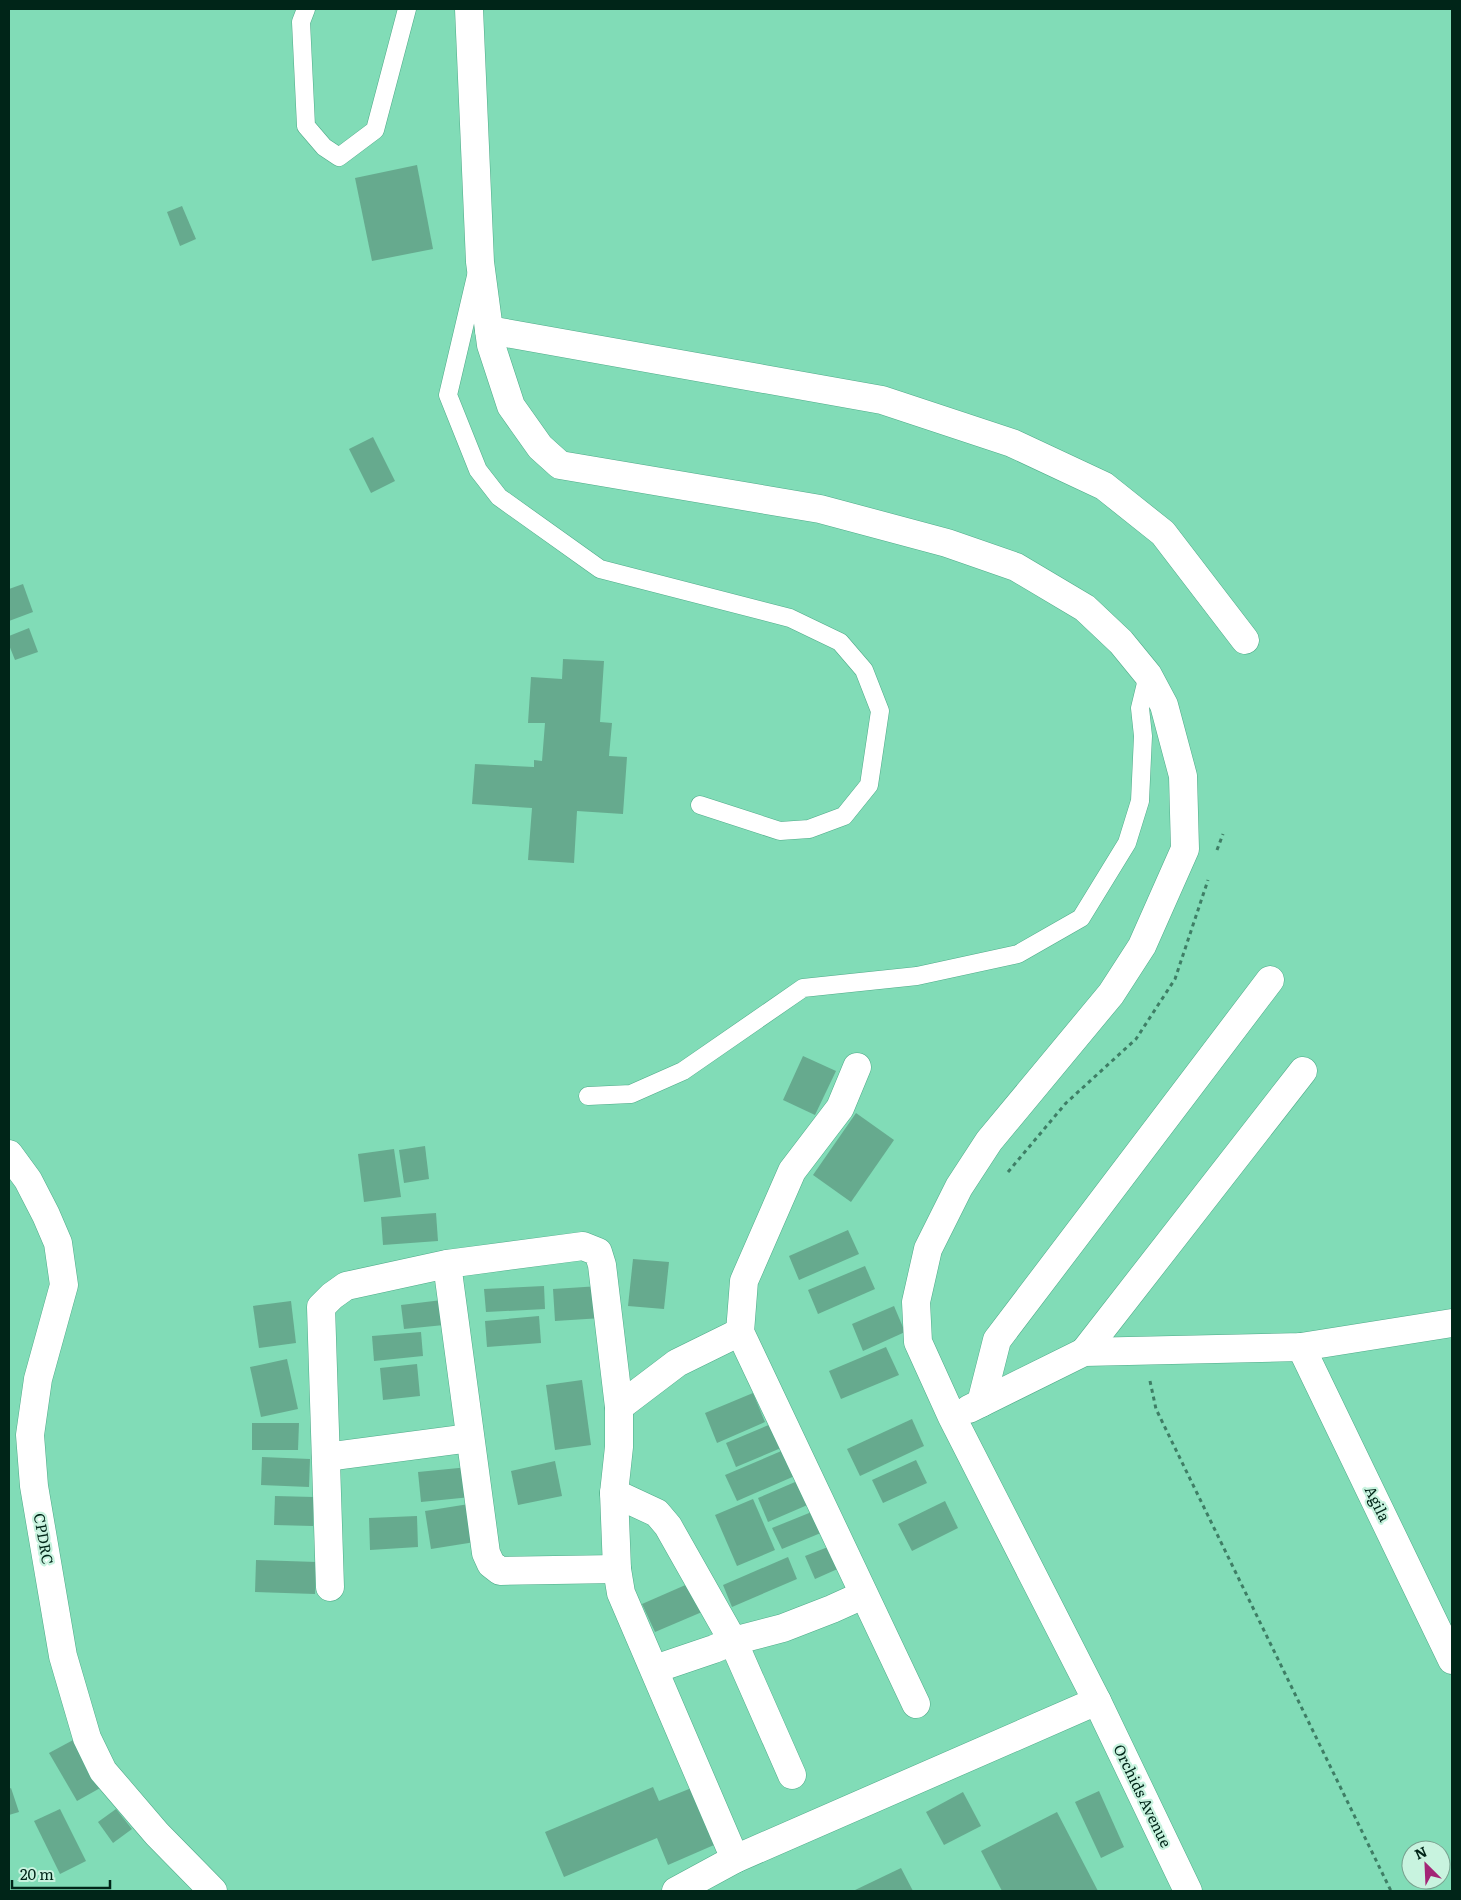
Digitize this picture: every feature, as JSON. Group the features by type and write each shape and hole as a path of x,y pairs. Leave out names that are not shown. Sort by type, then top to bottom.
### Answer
{"street":[{"name":"Orchids Avenue","path":"469,9 480,262 491,345 511,406 540,447 560,465 820,509 947,543 1016,567 1085,608 1121,642 1148,675 1164,705 1184,776 1185,849 1142,946 1111,994 989,1141 948,1207 928,1249 916,1302 918,1342 952,1417 1097,1701 1188,1891"},
{"path":"489,330 882,400 1012,443 1104,486 1163,533 1245,640"},
{"path":"981,1404 997,1340 1270,980"},
{"path":"857,1067 840,1108 792,1171 744,1281 740,1332 916,1704"},
{"path":"952,1417 1084,1352 1303,1071"},
{"name":"CPDRC","path":"9,1154 28,1180 58,1243 64,1285 38,1378 30,1435 34,1486 63,1656 87,1738 103,1771 157,1834 213,1891"},
{"path":"330,1587 321,1307 346,1286 447,1264 583,1246 598,1252 602,1265 619,1407 619,1448 614,1493 616,1569 621,1593 735,1859"},
{"path":"447,1264 486,1553 491,1564 500,1571 616,1569"},
{"path":"1084,1352 1301,1347 1452,1323"},
{"path":"619,1407 677,1363 740,1332"},
{"name":"Agila","path":"1301,1347 1452,1660"},
{"path":"326,1457 470,1438"},
{"path":"614,1493 656,1513 668,1526 733,1641 792,1775"},
{"path":"655,1669 733,1641 783,1628 832,1610 863,1594"},
{"path":"676,1891 735,1859 1097,1701"}],"lane":[{"path":"306,9 301,22 306,126 324,147 339,157 376,130 407,9"},
{"path":"480,262 448,395 478,470 499,497 600,569 790,618 840,642 864,670 880,712 869,785 844,816 809,829 780,831 700,805"},
{"path":"588,1096 631,1094 683,1071 803,988 917,976 1018,954 1081,918 1127,843 1140,802 1143,736 1140,708 1148,675"}],"path":[{"path":"1143,1351 1156,1409 1391,1891"}],"building":[{"path":"417,165 433,249 372,261 355,178"},
{"path":"182,206 196,239 180,246 167,212"},
{"path":"373,437 395,481 371,493 349,449"},
{"path":"23,584 33,612 9,621 9,589"},
{"path":"29,628 38,652 15,660 9,645 9,636"},
{"path":"563,659 604,661 600,722 612,723 609,756 627,757 623,814 577,811 574,863 528,860 532,808 472,804 475,764 534,767 534,760 542,761 545,723 528,723 531,677 562,679"},
{"path":"803,1056 836,1071 815,1115 783,1100"},
{"path":"856,1113 894,1140 851,1202 813,1175"},
{"path":"425,1146 429,1179 404,1183 399,1150"},
{"path":"394,1149 401,1197 364,1202 358,1154"},
{"path":"436,1213 438,1241 383,1245 381,1217"},
{"path":"848,1230 859,1254 799,1280 789,1256"},
{"path":"633,1259 669,1262 664,1309 628,1306"},
{"path":"865,1266 875,1289 818,1314 808,1290"},
{"path":"544,1286 545,1309 486,1312 484,1289"},
{"path":"600,1286 602,1318 555,1321 553,1289"},
{"path":"442,1300 444,1325 404,1329 401,1305"},
{"path":"291,1301 296,1343 259,1348 253,1306"},
{"path":"894,1306 905,1332 863,1351 852,1324"},
{"path":"539,1316 541,1343 487,1347 485,1321"},
{"path":"421,1332 423,1356 374,1361 372,1336"},
{"path":"886,1347 899,1375 841,1399 829,1371"},
{"path":"287,1359 298,1409 261,1417 250,1367"},
{"path":"417,1364 420,1396 383,1400 380,1368"},
{"path":"582,1380 591,1445 555,1450 546,1385"},
{"path":"753,1393 765,1422 717,1443 705,1413"},
{"path":"912,1419 924,1446 860,1476 847,1449"},
{"path":"252,1423 299,1423 298,1450 252,1450"},
{"path":"771,1424 781,1448 736,1467 726,1443"},
{"path":"786,1449 797,1475 737,1501 725,1475"},
{"path":"262,1457 310,1459 309,1487 261,1485"},
{"path":"916,1460 927,1483 883,1503 872,1480"},
{"path":"555,1461 562,1496 518,1505 511,1471"},
{"path":"469,1467 471,1497 421,1502 418,1472"},
{"path":"802,1479 812,1503 768,1522 758,1498"},
{"path":"275,1496 314,1497 313,1526 274,1525"},
{"path":"753,1499 775,1550 737,1566 715,1515"},
{"path":"945,1501 958,1528 912,1551 898,1524"},
{"path":"469,1504 475,1542 431,1549 425,1511"},
{"path":"819,1509 828,1530 782,1549 772,1528"},
{"path":"417,1516 418,1547 370,1550 369,1518"},
{"path":"833,1545 842,1567 815,1579 805,1556"},
{"path":"788,1557 797,1579 732,1607 723,1585"},
{"path":"256,1560 317,1562 315,1594 255,1592"},
{"path":"690,1583 702,1612 655,1632 642,1604"},
{"path":"75,1739 102,1787 77,1801 49,1753"},
{"path":"699,1785 714,1845 668,1865 657,1838 564,1877 545,1832 653,1787 659,1801"},
{"path":"11,1788 19,1812 9,1815 9,1789"},
{"path":"1099,1791 1124,1847 1101,1858 1075,1802"},
{"path":"963,1792 981,1826 944,1845 926,1812"},
{"path":"60,1809 86,1861 60,1874 34,1821"},
{"path":"116,1809 132,1829 113,1843 98,1822"},
{"path":"1057,1812 1098,1891 1002,1891 981,1851"},
{"path":"901,1868 913,1891 853,1891"}]}
